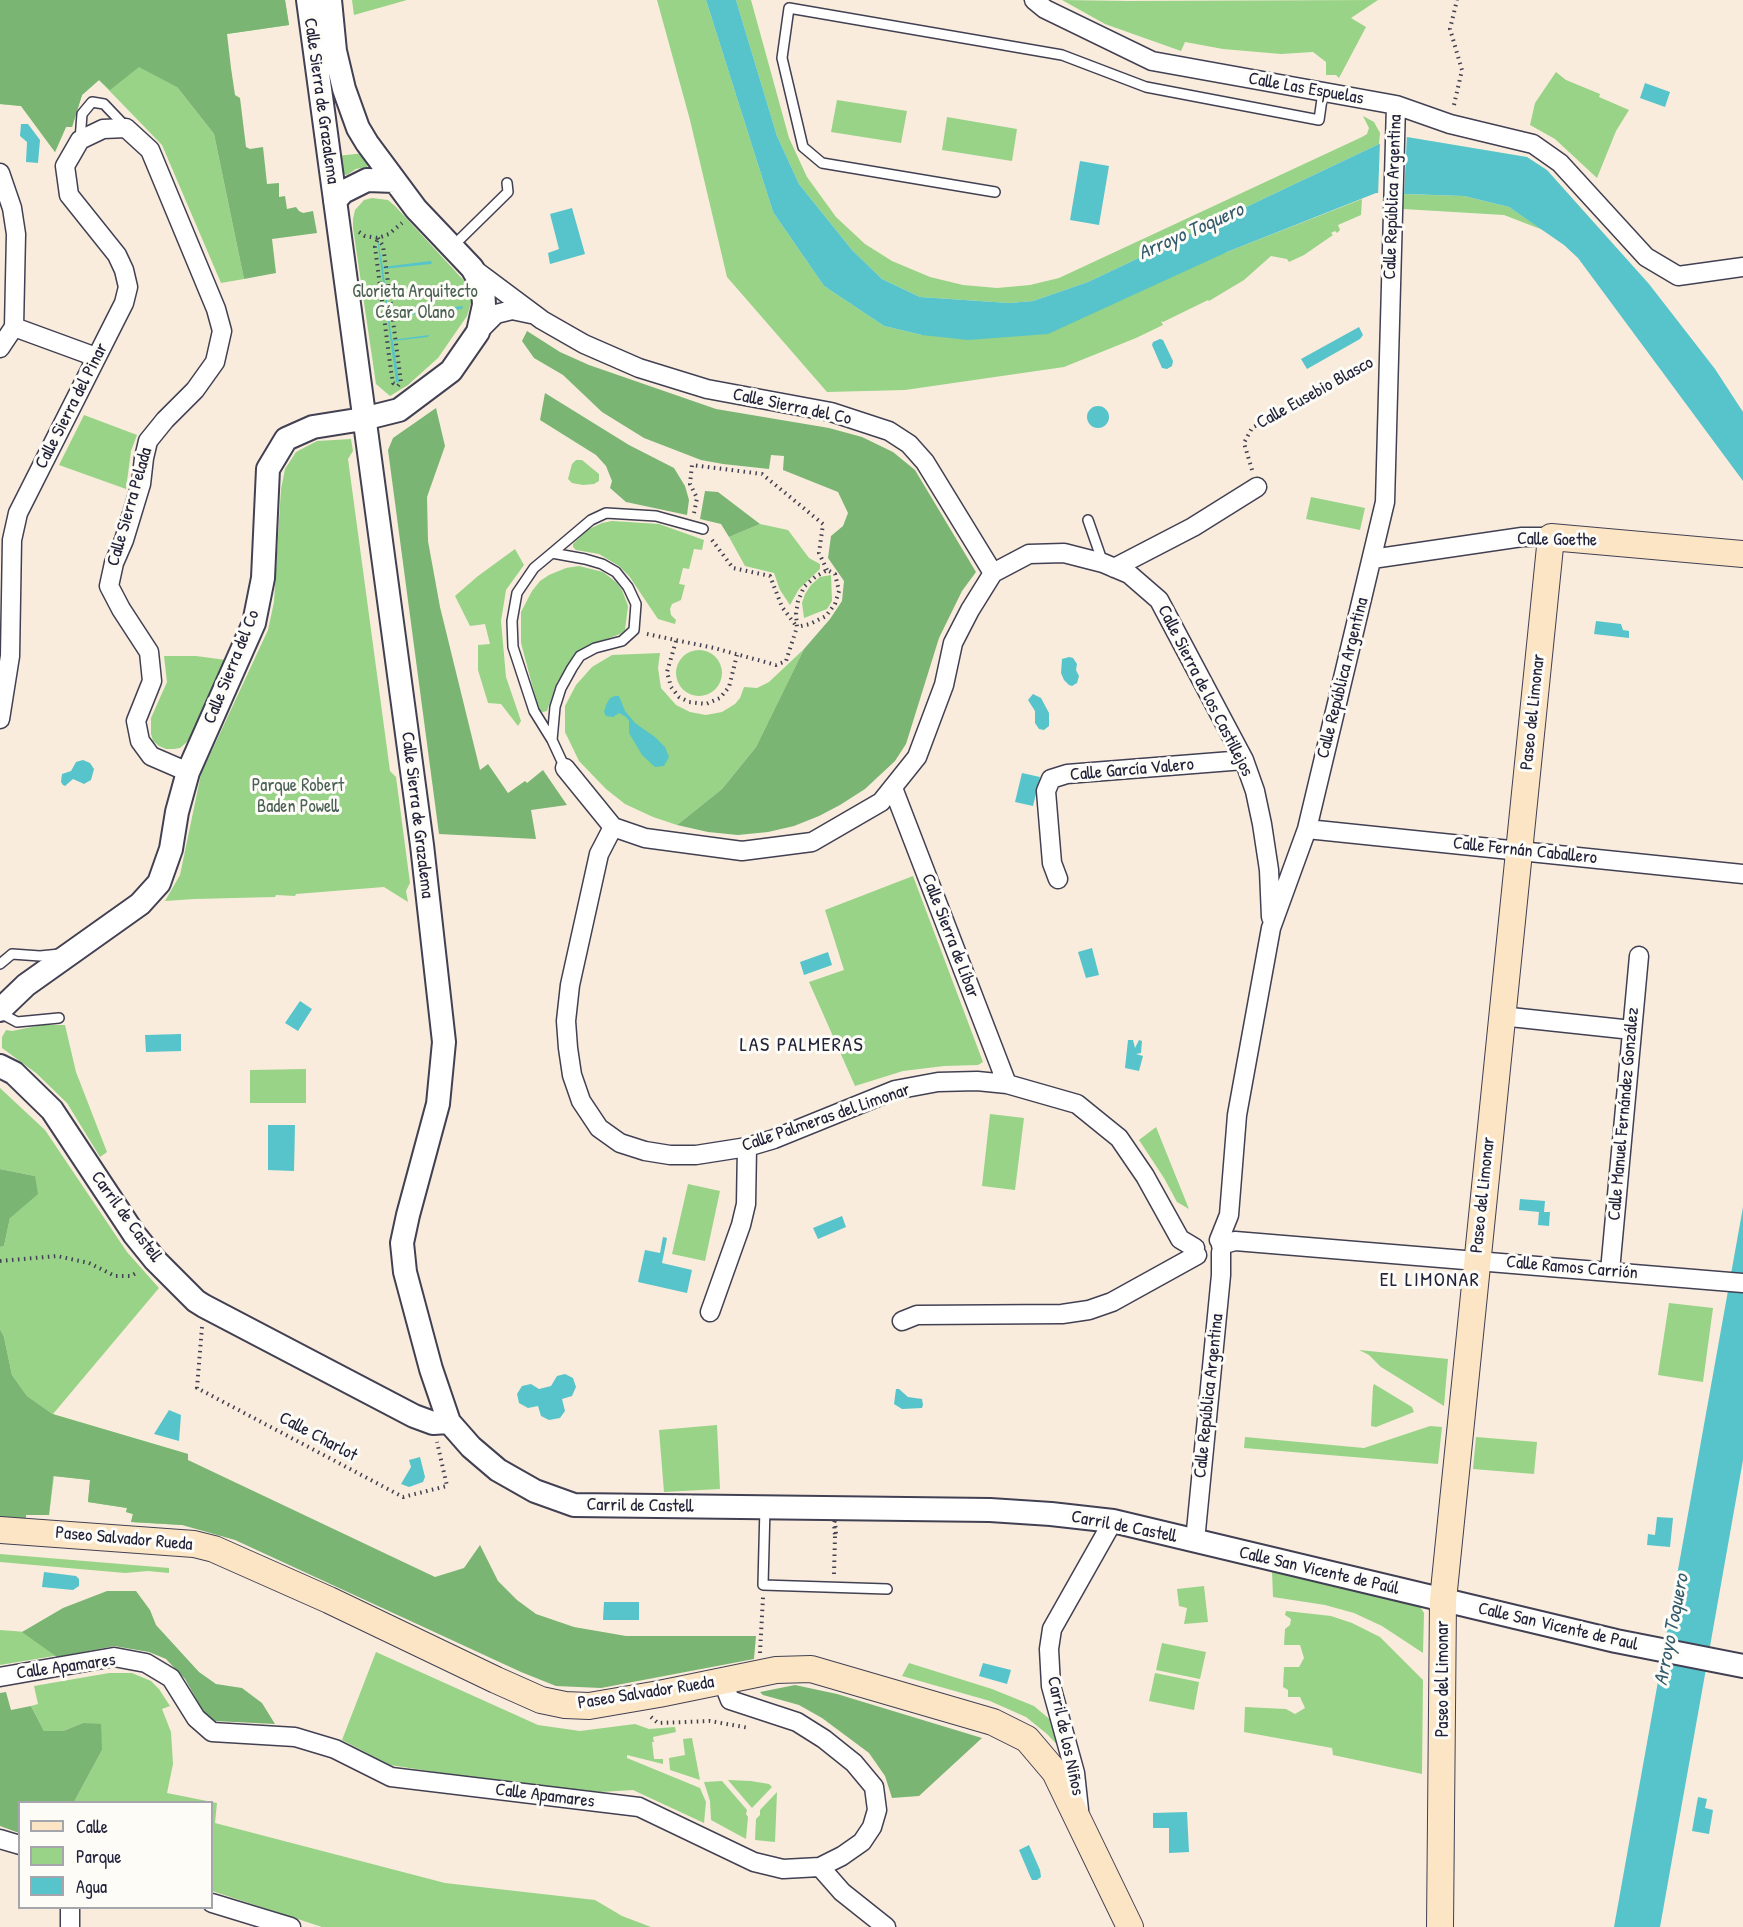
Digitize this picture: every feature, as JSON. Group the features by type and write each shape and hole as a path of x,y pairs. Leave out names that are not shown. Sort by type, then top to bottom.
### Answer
{"main road":[{"name":"Calle Goethe","path":"1551,537 1743,554"},
{"name":"Paseo del Limonar","path":"1440,1927 1443,1600 1551,537"},
{"name":"Paseo Salvador Rueda","path":"0,1530 194,1544 214,1549 329,1600 541,1700 565,1705 589,1706 776,1670 811,1669 993,1722 1027,1739 1054,1772 1131,1927"}],"street":[{"name":"Calle Sierra de Grazalema","path":"308,0 420,833 444,1042 438,1104 402,1243 405,1272 431,1369 441,1423"},
{"name":"Calle Sierra de Grazalema","path":"330,0 335,51 344,89 358,128 416,209 472,268"},
{"name":"Calle Las Espuelas","path":"1035,0 1045,9 1152,61 1396,105 1450,124 1533,144 1560,164 1646,257 1678,276 1743,267"},
{"name":"Calle República Argentina","path":"1195,1541 1221,1275 1220,1246 1229,1215 1237,1115 1271,928 1307,829 1385,502 1396,105"},
{"path":"80,140 103,129 126,128"},
{"name":"Calle Sierra Pelada","path":"126,128 150,150 216,309 222,331 215,362 195,390 148,441 141,484 124,540 114,563 110,586 121,609 149,652 152,681 136,721 140,741 151,756 188,772"},
{"name":"Calle Sierra del Pinar","path":"0,719 10,656 12,540 18,513 124,303 128,287 117,255 69,195 65,166 80,140"},
{"path":"0,173 12,208 16,234 14,327 0,348"},
{"name":"Calle Sierra de Grazalema","path":"335,201 343,192 367,180 394,181"},
{"path":"1716,271 1743,255"},
{"name":"Calle Sierra del Co","path":"472,268 483,287 484,306 478,332"},
{"name":"Calle Sierra del Co","path":"472,268 532,314 584,344 639,368 707,389 831,412 889,431 909,444 925,462 993,573"},
{"name":"Calle Sierra del Co","path":"0,1011 27,985 140,904 159,883 171,849 177,812 188,772 254,623 263,578 268,469 286,440 313,427 363,419 399,410 451,371 478,332 496,314 512,309 532,314"},
{"path":"14,327 96,357"},
{"path":"1109,565 1193,527 1257,488"},
{"name":"Calle Goethe","path":"1372,559 1522,537 1551,537"},
{"name":"Calle Sierra de los Castillejos","path":"993,573 1029,554 1064,553 1109,565 1129,574 1159,600 1244,760 1255,791 1269,870 1271,928"},
{"path":"565,768 613,826 645,838 742,851 812,842 881,802 918,757 944,685 953,643 993,573"},
{"name":"Calle García Valero","path":"1058,879 1052,863 1046,791 1051,778 1068,774 1244,760"},
{"name":"Calle Sierra de Líbar","path":"893,788 1008,1084"},
{"name":"Calle Palmeras del Limonar","path":"613,826 599,854 570,985 566,1021 567,1048 572,1075 581,1101 599,1128 620,1143 645,1151 670,1155 696,1155 747,1148 895,1090 938,1082 977,1081 1008,1084 1077,1104 1119,1138 1145,1176 1180,1239 1196,1251"},
{"name":"Calle Fernán Caballero","path":"1307,829 1743,874"},
{"name":"Calle Manuel Fernández González","path":"1610,1271 1639,956"},
{"path":"1501,1016 1632,1030"},
{"name":"Carril de Castell","path":"0,1066 14,1073 52,1110 134,1234 155,1260 204,1306 414,1416 441,1423 498,1470 535,1491 574,1505 990,1510 1051,1514 1113,1521 1195,1541"},
{"path":"710,1312 741,1225 746,1204 747,1148"},
{"name":"Calle Ramos Carrión","path":"1196,1251 1199,1238 1210,1234 1220,1246 1235,1241 1743,1283"},
{"path":"902,1321 917,1315 1062,1314 1089,1310 1112,1302 1196,1251"},
{"name":"Carril de los Niños","path":"1081,1823 1075,1773 1051,1686 1049,1649 1052,1629 1113,1521"},
{"name":"Calle San Vicente de Paúl","path":"1195,1541 1443,1600"},
{"name":"Calle San Vicente de Paul","path":"1443,1600 1616,1641 1743,1666"},
{"name":"Calle Apamares","path":"0,1677 114,1657 146,1663 171,1678 196,1718 212,1732 295,1737 334,1749 391,1777 639,1807 754,1862 783,1869 820,1867 842,1856 862,1842 872,1827 877,1810 874,1787 854,1763 824,1739 797,1722 730,1700 723,1682"},
{"path":"0,1839 18,1844"},
{"path":"820,1867 842,1892 886,1927"},
{"path":"213,1903 291,1927"},
{"path":"70,1909 70,1927"}],"lane":[{"path":"994,192 822,163 803,147 782,58 789,8 1062,55 1146,87 1319,120 1323,92"},
{"path":"80,140 82,114 92,102 104,104 126,128"},
{"path":"452,247 508,192 507,183"},
{"path":"565,768 552,740 534,711 513,647 512,621 517,593 534,568 591,520 606,513 656,516 704,529"},
{"path":"1088,520 1109,565"},
{"path":"552,553 602,564 616,572 628,587 636,604 634,630 622,641 595,648 580,656 561,688 555,707 552,740"},
{"path":"0,964 12,954 40,956 72,953"},
{"path":"0,1011 17,1022 59,1018"},
{"path":"765,1507 763,1585 887,1589"}],"path":[{"path":"1453,109 1462,70 1450,29 1457,0"},
{"path":"339,228 354,228 364,236 378,238 389,234 416,209"},
{"path":"378,238 383,246 386,267 401,382 398,386 393,383 391,371 375,247 378,238"},
{"name":"Calle Eusebio Blasco","path":"1257,488 1244,443 1252,428 1389,351"},
{"path":"692,526 697,498 690,484 692,465 762,474 824,524 819,553 827,570 835,574 839,591 835,604 826,616 810,624 797,627"},
{"path":"704,529 733,568 770,576 782,607 797,627"},
{"path":"634,630 776,665 786,661 797,627 797,607 804,588 815,577 827,570"},
{"path":"676,640 667,672 671,687 679,697 689,702 706,704 720,698 729,687 737,655"},
{"path":"0,1261 57,1256 89,1263 115,1276 131,1276 155,1260"},
{"name":"Calle Charlot","path":"204,1306 197,1388 404,1497 447,1486 441,1423"},
{"path":"833,1587 835,1534"},
{"path":"760,1656 763,1585"},
{"path":"646,1713 658,1723 710,1721 752,1728"}],"green space":[{"path":"0,0 285,0 289,25 171,42 177,87 214,134 244,279 221,283 162,145 99,80 82,95 72,127 66,127 55,152 21,106 0,104"},
{"path":"0,0 285,0 289,25 227,34 231,68 235,95 240,98 246,147 250,149 263,147 267,184 279,183 279,197 285,196 287,209 296,207 303,213 313,211 317,233 272,239 276,273 244,279 214,134 177,87 139,67 110,90 99,80 82,95 72,127 66,127 55,152 21,106 0,104"},
{"path":"352,0 407,0 354,15"},
{"path":"657,0 706,0 773,212 824,286 884,326 922,335 1227,252 1362,199 1361,215 1338,225 1340,230 1337,233 1335,231 1331,233 1333,235 1304,255 1289,262 1287,259 1271,256 1244,280 1209,301 1161,321 1163,325 1136,338 1064,367 905,390 827,392 727,277 690,120"},
{"path":"736,0 751,0 789,138 807,177 836,217 865,244 892,261 930,277 963,285 997,288 1030,285 1059,278 1362,137 1367,134 1369,128 1363,116 1374,122 1380,133 1379,144 1088,282 1033,301 1009,303 920,297 882,279 852,250 799,184 777,136"},
{"path":"1062,0 1378,0 1351,18 1366,27 1339,78 1336,75 1326,75 1326,62 1313,52 1281,54 1223,49 1185,42 1181,51 1105,24"},
{"path":"1556,72 1566,80 1600,94 1599,97 1629,110 1616,131 1597,178 1555,139 1530,125 1535,103"},
{"path":"837,100 907,111 901,143 831,132"},
{"path":"947,117 1017,129 1012,161 942,150"},
{"path":"365,153 369,164 367,167 356,169 347,175 341,174 337,156"},
{"path":"1404,194 1464,196 1509,207 1543,230 1504,215 1403,209"},
{"name":"Glorieta Arquitecto César Olano","path":"372,198 388,200 395,206 468,285 473,296 467,316 438,358 408,385 390,396 376,384 353,228 355,210 364,200"},
{"path":"527,331 560,352 589,365 716,409 829,428 862,437 893,452 915,470 976,572 962,591 939,638 906,744 895,761 865,789 819,816 794,826 768,832 738,835 708,832 677,825 722,789 756,747 804,649 842,601 844,581 828,558 831,536 843,526 848,513 838,492 783,470 784,456 771,455 769,469 723,464 701,460 644,438 602,412 563,375 534,358 522,341"},
{"path":"545,393 629,445 674,468 685,486 689,500 687,515 626,502 610,488 612,481 606,466 596,455 540,420"},
{"path":"436,408 445,446 427,497 428,541 440,607 480,770 488,764 508,793 525,781 527,783 543,770 567,805 531,810 536,839 439,834 388,450 393,438"},
{"path":"84,415 137,435 131,451 126,489 59,465"},
{"name":"Parque Robert Baden Powell","path":"351,439 353,451 348,459 390,771 396,777 410,883 406,891 408,902 384,887 296,894 295,896 165,901 180,875 201,774 268,630 274,602 281,489 285,469 296,452 317,441"},
{"path":"576,460 582,460 599,474 599,481 583,485 572,483 568,479 572,464"},
{"path":"705,491 718,492 760,524 729,537 721,524 700,519"},
{"path":"1311,497 1365,508 1360,530 1306,519"},
{"path":"612,521 659,524 704,540 702,550 694,549 689,569 683,568 679,584 685,585 681,600 672,604 670,609 671,615 676,620 675,624 658,619 629,576 619,566 599,554 576,550 573,547 573,544 587,530"},
{"path":"760,524 788,530 809,558 820,564 820,569 799,589 790,605 780,590 774,573 745,566 729,537"},
{"path":"515,549 524,565 506,590 501,621 506,677 521,721 518,726 501,704 488,703 478,670 478,645 490,644 485,624 470,626 455,596"},
{"path":"579,566 603,572 622,590 628,606 625,630 575,655 557,682 547,711 543,712 538,707 521,643 521,612 540,581 566,568"},
{"path":"831,575 832,601 827,609 804,618 802,603 805,594 820,577"},
{"path":"804,649 756,747 722,789 677,825 625,804 606,789 579,761 565,732 565,706 576,685 592,667 612,655 660,653 658,668 661,688 676,705 690,712 706,715 722,712 735,704 744,687 757,688 769,682"},
{"path":"699,650 715,657 722,673 715,689 699,696 683,689 676,673 683,657"},
{"path":"164,656 196,656 226,660 188,741 180,748 174,749 159,746 153,741 151,734 151,718 167,682"},
{"path":"913,876 983,1062 978,1065 903,1071 855,1086 809,982 844,970 825,910"},
{"path":"42,1025 65,1025 76,1072 107,1152 100,1157 67,1103 36,1073 2,1048 2,1037 6,1030 12,1031"},
{"path":"306,1069 306,1103 250,1103 250,1070"},
{"path":"0,1088 45,1130 127,1252 159,1288 53,1414 188,1454 182,1525 131,1522 133,1514 126,1512 127,1508 88,1502 90,1480 54,1476 49,1515 52,1415 27,1396 12,1375 4,1337 0,1329 0,1247 4,1246 10,1218 35,1176 0,1169"},
{"path":"990,1114 1024,1118 1015,1190 982,1186"},
{"path":"1156,1127 1189,1209 1177,1202 1139,1140"},
{"path":"0,1169 35,1176 38,1194 10,1218 4,1246 0,1247"},
{"path":"688,1184 720,1191 705,1261 672,1254"},
{"path":"1669,1303 1713,1308 1703,1382 1658,1375"},
{"path":"0,1329 4,1337 12,1375 27,1396 52,1414 188,1454 188,1460 435,1577 464,1568 480,1545 498,1581 517,1600 536,1614 574,1627 626,1636 756,1636 754,1659 601,1688 556,1686 235,1540 182,1525 131,1522 133,1514 126,1512 127,1508 88,1502 90,1480 53,1476 49,1515 26,1515 26,1521 0,1519"},
{"path":"1359,1350 1448,1359 1444,1406 1381,1367 1369,1355"},
{"path":"1374,1384 1412,1407 1414,1412 1376,1427 1371,1426"},
{"path":"717,1425 720,1489 664,1492 659,1430"},
{"path":"1430,1426 1442,1427 1438,1464 1244,1448 1245,1437 1364,1448"},
{"path":"1476,1437 1537,1442 1534,1474 1473,1469"},
{"path":"0,1554 169,1568 169,1573 148,1571 125,1573 0,1562"},
{"path":"1272,1571 1419,1605 1424,1613 1423,1653 1382,1626 1354,1613 1325,1605 1273,1597"},
{"path":"1204,1586 1208,1622 1184,1624 1187,1608 1179,1606 1177,1589"},
{"path":"107,1591 136,1591 150,1610 156,1625 199,1672 216,1684 242,1688 262,1703 275,1724 215,1721 204,1713 185,1679 166,1659 149,1652 114,1646 57,1657 22,1632 63,1608"},
{"path":"1286,1611 1331,1616 1352,1623 1380,1637 1423,1680 1422,1774 1333,1755 1332,1748 1244,1732 1245,1707 1286,1709 1295,1714 1305,1708 1300,1697 1288,1697 1288,1690 1283,1687 1284,1667 1299,1667 1304,1658 1300,1645 1284,1645 1285,1629 1290,1625 1291,1619 1285,1615"},
{"path":"0,1630 118,1639 114,1646 0,1665"},
{"path":"1162,1643 1206,1652 1200,1679 1156,1670"},
{"path":"376,1652 538,1725 580,1731 635,1724 649,1729 675,1727 676,1732 653,1737 654,1759 663,1759 663,1764 627,1755 627,1758 700,1788 706,1802 704,1823 633,1790 600,1792 474,1778 390,1765 342,1740"},
{"path":"909,1663 992,1689 1034,1706 1053,1722 1062,1750 1026,1717 990,1701 902,1676"},
{"path":"109,1673 132,1673 151,1681 170,1706 162,1709 171,1732 173,1764 167,1793 207,1801 75,1801 102,1750 83,1723 63,1731 44,1731 31,1706 38,1704 34,1686"},
{"path":"1155,1673 1199,1682 1194,1710 1149,1701"},
{"path":"795,1685 837,1694 982,1738 919,1796 892,1798 885,1776 869,1753 822,1718 799,1705 763,1695 760,1692"},
{"path":"6,1692 11,1710 31,1706 44,1731 63,1731 83,1723 101,1724 102,1750 75,1801 18,1801 18,1833 0,1826 0,1693"},
{"path":"692,1738 700,1780 670,1770 669,1758 685,1755 683,1739"},
{"path":"728,1780 751,1781 769,1784 772,1787 752,1808"},
{"path":"722,1781 747,1810 746,1839 711,1820 710,1801 704,1782"},
{"path":"777,1792 775,1842 755,1840 756,1819 760,1815 760,1810"},
{"path":"213,1802 217,1803 215,1823 445,1883 595,1900 622,1916 651,1927 322,1927 213,1891"}],"water":[{"path":"706,0 736,0 777,136 799,184 852,250 882,279 920,297 1009,303 1033,301 1088,282 1379,144 1407,137 1527,157 1547,170 1649,284 1715,369 1743,412 1743,481 1578,258 1564,245 1509,207 1464,196 1376,193 1227,252 1048,334 968,340 922,335 884,326 824,286 773,212"},
{"path":"1645,83 1670,92 1665,107 1640,98"},
{"path":"21,124 28,124 40,140 38,163 26,162 27,142 20,136"},
{"path":"1080,161 1109,166 1099,225 1070,220"},
{"path":"572,208 585,254 550,264 548,253 559,249 550,214"},
{"path":"376,230 383,267 432,262 431,264 383,269 389,316 463,306 462,309 389,317 392,340 429,335 428,337 393,341 398,383 396,382"},
{"path":"1359,327 1363,335 1360,339 1307,369 1301,359"},
{"path":"1160,339 1163,340 1173,361 1172,366 1167,369 1162,368 1152,345"},
{"path":"1098,406 1106,409 1109,417 1106,425 1098,428 1090,425 1087,417 1090,409"},
{"path":"1596,621 1621,624 1623,630 1629,631 1629,638 1594,634"},
{"path":"1073,658 1077,664 1076,670 1079,676 1077,683 1072,686 1064,680 1061,673 1062,659"},
{"path":"1033,694 1041,698 1049,713 1049,726 1044,730 1039,729 1035,723 1035,711 1028,700"},
{"path":"619,696 625,711 635,723 665,747 669,757 664,766 655,767 642,755 629,733 629,721 626,717 619,713 613,717 606,716 604,712 606,705 610,698"},
{"path":"83,760 90,763 94,769 91,780 84,784 73,779 65,786 63,785 62,774 71,771 76,762"},
{"path":"1022,773 1040,777 1033,806 1015,802"},
{"path":"1092,948 1099,975 1086,978 1078,952"},
{"path":"828,952 832,965 804,975 800,962"},
{"path":"300,1001 312,1009 298,1031 285,1023"},
{"path":"181,1034 181,1051 146,1052 145,1035"},
{"path":"1128,1040 1133,1040 1135,1048 1139,1040 1142,1041 1141,1053 1136,1054 1143,1056 1139,1071 1125,1068"},
{"path":"268,1125 295,1125 294,1171 268,1170"},
{"path":"1520,1199 1545,1201 1544,1212 1550,1212 1549,1226 1538,1225 1539,1212 1519,1210"},
{"name":"Arroyo Toquero","path":"1743,1207 1743,1460 1660,1927 1614,1927"},
{"path":"842,1216 846,1227 818,1239 813,1228"},
{"path":"663,1237 667,1238 662,1263 692,1270 687,1293 638,1282 645,1250 660,1253"},
{"path":"565,1374 573,1378 576,1387 572,1396 562,1399 565,1411 560,1418 549,1420 541,1416 538,1406 528,1408 519,1403 517,1394 522,1386 531,1384 539,1389 551,1386 557,1376"},
{"path":"896,1389 908,1397 922,1399 922,1408 902,1409 894,1404"},
{"path":"169,1410 181,1415 179,1441 154,1434"},
{"path":"420,1457 425,1477 423,1482 409,1487 401,1484 411,1467 409,1460"},
{"path":"1657,1517 1673,1518 1670,1547 1647,1545 1648,1534 1655,1535"},
{"path":"44,1572 76,1576 79,1579 79,1586 73,1590 42,1587"},
{"path":"604,1602 639,1602 639,1620 603,1620"},
{"path":"983,1663 1011,1670 1007,1684 979,1676"},
{"path":"1698,1797 1707,1799 1705,1808 1713,1810 1709,1834 1692,1831"},
{"path":"1187,1812 1189,1852 1169,1853 1169,1828 1153,1828 1153,1813"},
{"path":"1029,1845 1040,1870 1041,1877 1037,1880 1032,1880 1019,1850"}],"pier":[{"path":"1407,134 1404,197 1378,196 1380,141"}],"district":[{"name":"LAS PALMERAS","path":"802,1046"},
{"name":"EL LIMONAR","path":"1430,1281"}]}
